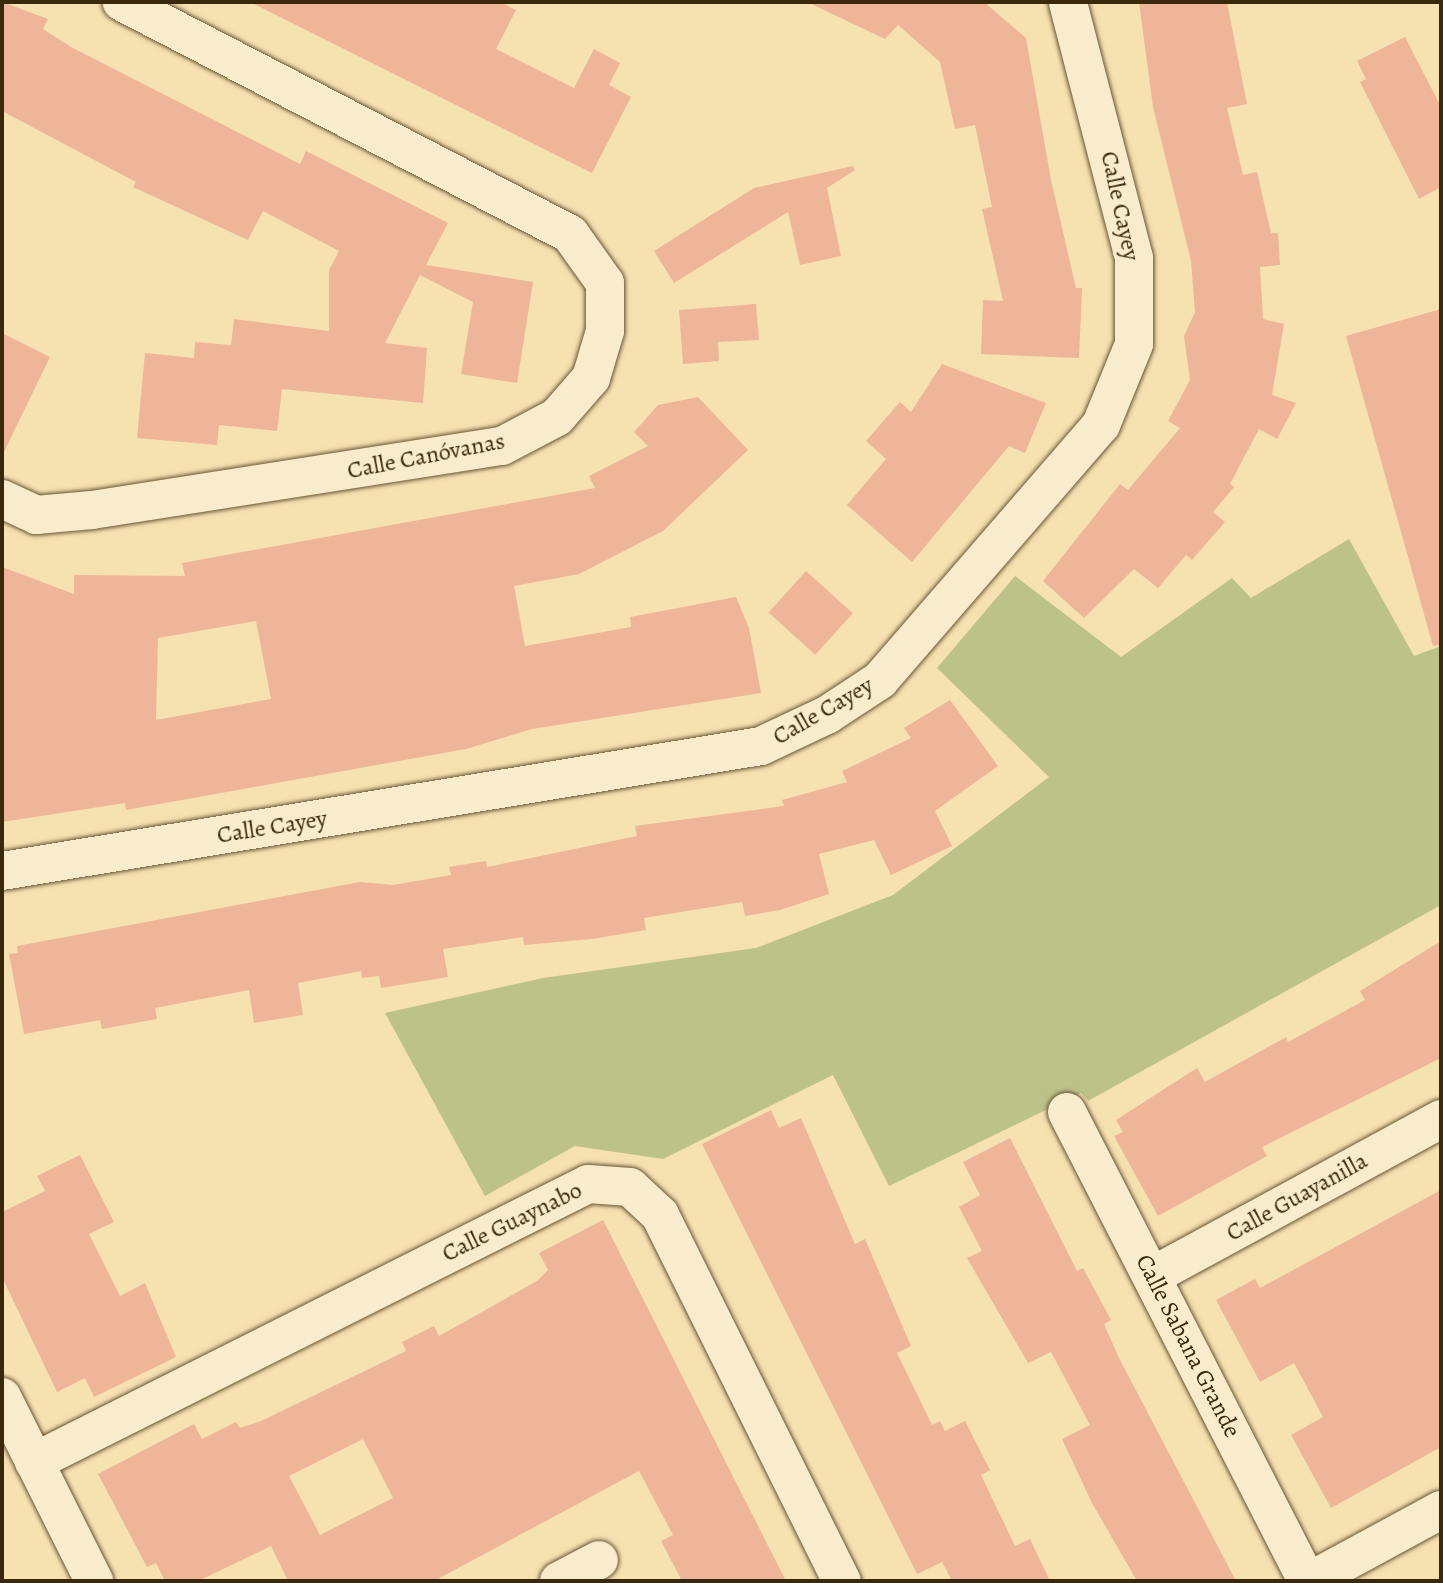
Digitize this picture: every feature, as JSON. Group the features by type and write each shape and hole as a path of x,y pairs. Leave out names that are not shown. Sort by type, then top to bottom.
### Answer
{"street":[{"name":"Calle Canóvanas","path":"2,499 36,515 92,509 502,446 557,417 591,378 605,331 605,283 570,234 122,2"},
{"name":"Calle Cayey","path":"2,871 761,746 827,715 880,680 1101,425 1134,344 1135,258 1068,2"},
{"name":"Calle Sabana Grande","path":"1067,1112 1309,1581"},
{"name":"Calle Guayanilla","path":"1152,1276 1441,1119"},
{"name":"Calle Guaynabo","path":"34,1462 588,1184 630,1187 660,1215 842,1581"},
{"path":"2,1397 94,1581"},
{"path":"1309,1581 1441,1510"},
{"path":"559,1581 599,1560"}],"green space":[{"path":"1349,539 1414,656 1441,646 1441,905 1088,1101 1081,1093 889,1186 833,1075 663,1159 575,1146 485,1196 385,1013 543,978 756,948 893,895 1049,777 937,668 1015,576 1121,657 1232,578 1251,598"}],"building":[{"path":"2,2 48,19 43,29 71,47 300,164 306,151 448,223 426,265 533,282 517,383 461,374 473,302 420,275 385,343 427,348 423,403 282,389 277,431 219,425 217,445 137,438 145,353 194,358 195,342 231,345 234,319 329,331 329,270 339,251 263,211 248,240 133,187 136,182 2,111"},
{"path":"250,2 500,2 516,10 496,49 574,88 594,49 620,63 609,85 631,97 592,173"},
{"path":"807,2 984,2 1026,38 1051,180 1076,288 1082,288 1079,358 981,354 983,300 1003,301 982,209 992,207 975,125 955,129 940,62 898,25 885,39"},
{"path":"1139,2 1227,2 1247,104 1227,108 1243,175 1257,172 1271,233 1278,233 1280,265 1260,267 1263,319 1284,324 1272,395 1296,403 1277,439 1259,429 1230,484 1234,487 1213,512 1225,522 1192,560 1186,555 1158,588 1134,569 1084,618 1043,581 1120,484 1128,490 1180,428 1168,421 1190,380 1184,336 1195,312 1191,261 1153,107"},
{"path":"1405,37 1441,107 1441,187 1419,199 1360,82 1366,79 1357,61"},
{"path":"853,166 855,170 827,188 841,256 800,265 788,212 674,283 654,251 754,188"},
{"path":"756,304 759,340 718,342 719,361 683,364 679,310"},
{"path":"1441,309 1441,645 1433,646 1346,336"},
{"path":"2,333 50,357 2,456"},
{"path":"942,364 1046,403 1025,453 1009,446 912,562 847,505 886,459 866,441 900,402 911,412"},
{"path":"698,397 748,450 663,531 579,574 514,586 525,646 631,627 630,617 736,597 749,628 761,693 532,729 466,749 126,810 125,803 2,822 2,567 74,594 74,575 185,576 182,563 595,488 589,476 648,446 634,432 658,405","holes":["256,621 271,699 156,720 158,638"]},
{"path":"806,571 853,613 815,655 769,613"},
{"path":"950,700 998,766 935,811 952,846 891,875 874,840 819,854 829,894 780,910 745,916 742,902 644,918 646,930 592,939 524,945 523,937 443,949 448,977 381,988 379,976 362,978 361,971 298,983 303,1015 254,1023 249,990 155,1008 157,1019 102,1029 100,1020 24,1034 9,954 18,953 17,946 360,882 393,885 451,875 449,867 486,861 487,867 637,836 635,826 784,806 782,800 847,782 842,771 911,738 904,728"},
{"path":"1441,941 1441,1058 1262,1147 1267,1156 1158,1216 1114,1136 1123,1132 1116,1120 1197,1068 1205,1082 1286,1037 1288,1042 1365,1000 1360,991"},
{"path":"771,1110 779,1128 801,1118 855,1244 865,1239 911,1346 897,1353 932,1425 940,1421 945,1431 965,1421 990,1470 981,1475 1015,1546 1030,1539 1050,1581 952,1581 942,1562 917,1574 702,1144"},
{"path":"1010,1138 1077,1271 1083,1268 1111,1320 1104,1324 1119,1358 1236,1581 1137,1581 1092,1503 1062,1439 1090,1425 1051,1352 1028,1363 967,1258 982,1251 959,1207 980,1195 963,1162"},
{"path":"80,1155 114,1222 89,1234 120,1296 145,1283 176,1357 94,1397 85,1378 57,1392 2,1277 2,1212 45,1191 37,1176"},
{"path":"1441,1190 1441,1447 1331,1508 1291,1435 1323,1417 1294,1363 1260,1382 1216,1300 1255,1279 1260,1288"},
{"path":"603,1220 786,1581 682,1581 661,1541 673,1535 639,1471 434,1581 288,1581 271,1546 198,1581 165,1581 156,1563 147,1567 98,1474 194,1424 202,1439 236,1422 240,1428 261,1421 406,1351 402,1342 434,1326 439,1336 537,1281 548,1270 539,1253","holes":["363,1439 393,1498 320,1535 289,1476"]}]}
